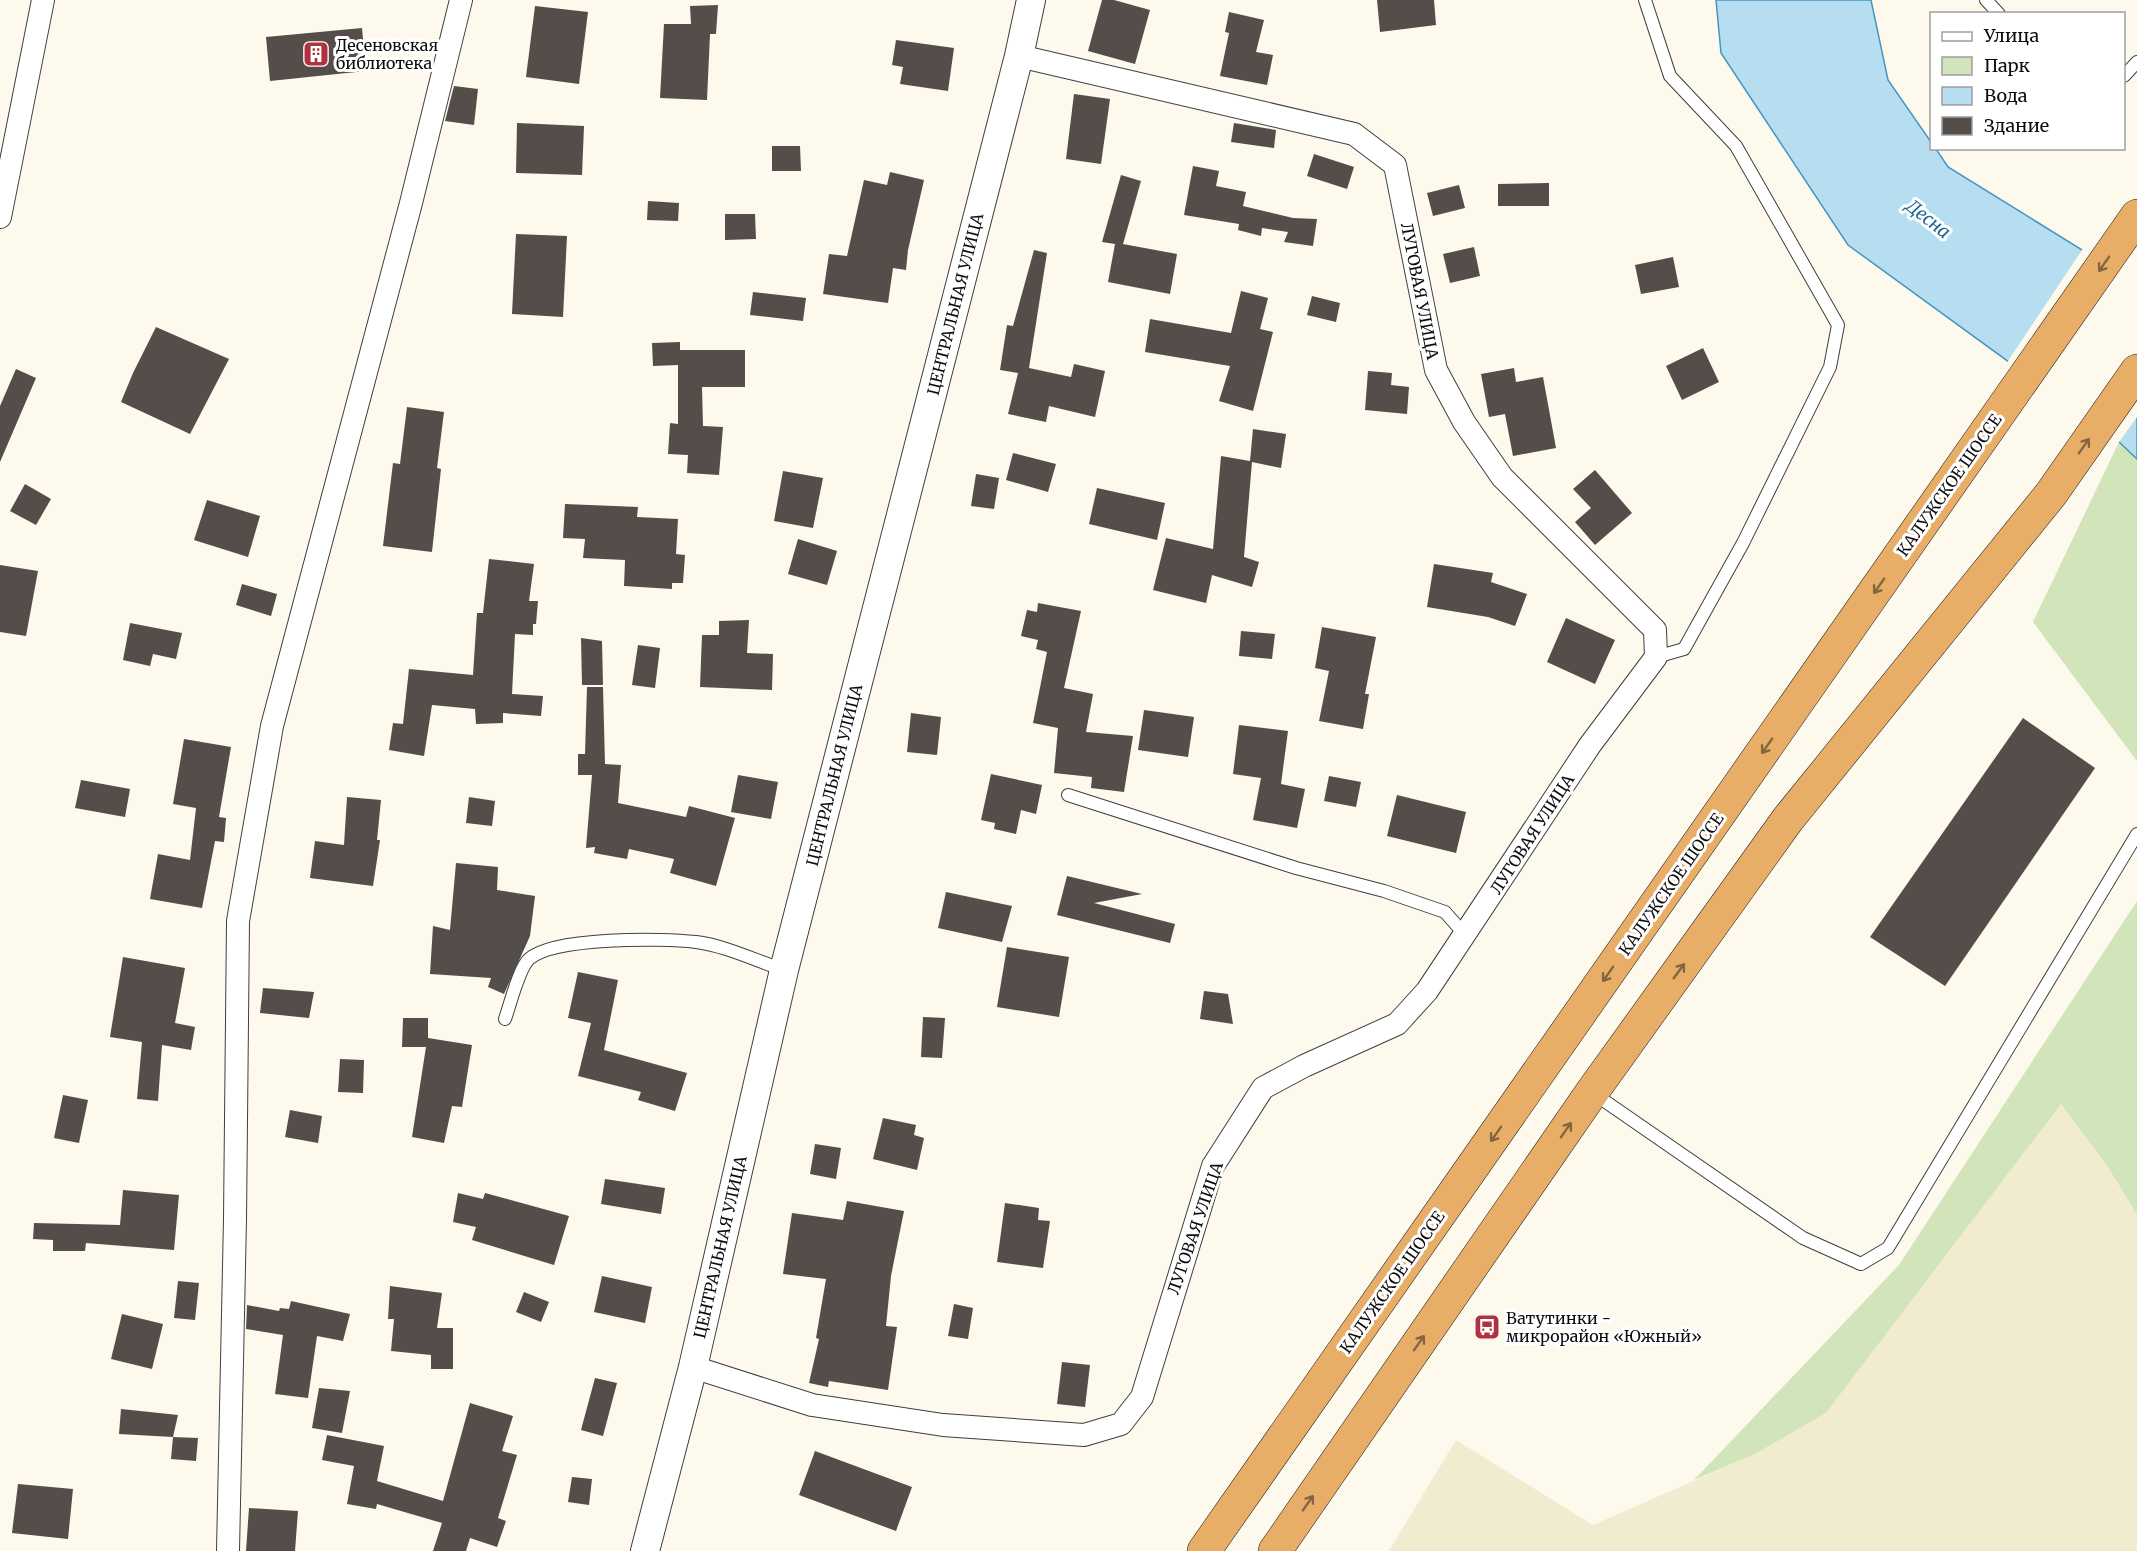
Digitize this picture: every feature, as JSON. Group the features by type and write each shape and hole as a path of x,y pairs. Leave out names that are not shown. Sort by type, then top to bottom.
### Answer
{"highway":[{"name":"КАЛУЖСКОЕ ШОССЕ","path":"1204,1551 2137,216"},
{"path":"1275,1551 1592,1092 1788,819 2051,494 2137,371"}],"street":[{"path":"228,1551 238,921 272,726 411,203 461,0"},
{"name":"ЦЕНТРАЛЬНАЯ УЛИЦА","path":"645,1551 693,1367 784,970 1019,56 1031,0"},
{"path":"0,217 47,1"},
{"name":"ЛУГОВАЯ УЛИЦА","path":"693,1367 812,1405 943,1425 1084,1435 1121,1425 1142,1397 1213,1166 1263,1088 1304,1066 1397,1024 1427,991 1466,936 1590,746 1656,657 1655,630 1502,477 1464,422 1436,370 1395,165 1354,134 1019,56"}],"lane":[{"path":"1645,0 1670,76 1736,146 1838,324 1830,368 1743,543 1684,649 1656,657"},
{"path":"1986,0 1997,12"},
{"path":"2125,75 2137,62"},
{"path":"1068,795 1296,868 1384,891 1435,908 1445,912 1466,936"},
{"path":"1592,1092 1803,1238 1861,1264 1888,1248 2137,834"},
{"path":"505,1019 526,961 538,952 582,944 629,938 698,942 784,970"}],"shaded area":[{"path":"2061,1104 2108,1167 2137,1215 2137,1551 1389,1551 1456,1440 1593,1525 1755,1454 1826,1413"}],"green space":[{"path":"2119,442 2137,459 2137,761 2033,622"},
{"path":"2137,901 2137,1215 2108,1167 2061,1104 1826,1413 1755,1454 1694,1480 1899,1265"}],"water":[{"name":"Десна","path":"1716,0 1871,0 1888,80 1930,141 1930,150 1937,150 1948,167 2137,284 2137,459 2119,442 1848,245 1721,53"}],"pier":[{"path":"2084,247 2137,280 2137,417 2117,445 2006,364"}],"building":[{"path":"1102,0 1114,0 1150,10 1135,64 1088,51"},
{"path":"1377,0 1434,0 1436,25 1380,32"},
{"path":"718,5 716,34 710,34 707,100 660,98 664,24 691,24 690,6"},
{"path":"535,6 588,12 579,84 526,77"},
{"path":"1229,12 1264,20 1256,52 1273,55 1267,85 1220,76 1229,33 1225,32"},
{"name":"Десеновская библиотека","path":"362,28 366,71 270,81 266,37"},
{"path":"896,40 954,48 948,91 900,84 903,67 892,65"},
{"path":"454,86 478,89 474,125 445,121"},
{"path":"1074,94 1110,99 1101,164 1066,159"},
{"path":"517,123 584,126 582,175 516,173"},
{"path":"1234,123 1276,130 1274,148 1231,142"},
{"path":"772,146 800,146 801,171 772,171"},
{"path":"1314,154 1354,167 1347,189 1307,176"},
{"path":"1193,166 1219,171 1216,186 1246,192 1243,206 1293,218 1317,219 1313,246 1284,242 1288,232 1262,228 1261,236 1238,230 1239,224 1184,215"},
{"path":"890,172 924,180 908,250 906,270 893,268 888,303 823,294 829,254 847,256 864,180 887,185"},
{"path":"1121,175 1141,181 1123,244 1177,254 1170,294 1108,282 1115,244 1102,242"},
{"path":"1549,183 1549,206 1498,206 1498,184"},
{"path":"1459,185 1465,208 1433,216 1427,193"},
{"path":"648,201 679,203 678,221 647,220"},
{"path":"725,214 755,214 756,239 725,240"},
{"path":"516,234 567,236 563,317 512,314"},
{"path":"1474,247 1480,276 1450,283 1443,254"},
{"path":"1034,250 1047,253 1029,368 1071,377 1074,364 1105,371 1095,417 1049,406 1046,422 1008,414 1018,373 1000,370 1007,325 1013,326"},
{"path":"1673,257 1679,287 1641,294 1635,265"},
{"path":"1241,291 1268,298 1260,329 1273,332 1253,411 1219,401 1230,366 1145,352 1150,319 1231,333"},
{"path":"753,292 806,298 803,321 750,315"},
{"path":"1312,296 1340,303 1336,322 1307,315"},
{"path":"156,327 229,359 190,434 121,402"},
{"path":"680,342 680,350 745,350 745,387 702,387 703,426 723,427 719,475 687,473 688,455 668,454 670,423 678,424 678,365 653,366 652,343"},
{"path":"1703,348 1719,382 1682,400 1666,366"},
{"path":"1514,368 1516,382 1543,377 1556,448 1513,456 1505,414 1489,417 1481,374"},
{"path":"16,369 36,378 0,462 0,406"},
{"path":"1368,371 1392,373 1391,385 1409,387 1407,414 1365,410"},
{"path":"407,407 444,412 437,468 441,469 432,552 383,546 393,463 400,464"},
{"path":"1253,429 1286,434 1281,468 1252,462 1244,557 1259,562 1252,587 1212,575 1206,603 1153,590 1166,538 1213,549 1221,456 1250,461"},
{"path":"1013,453 1056,464 1048,492 1006,480"},
{"path":"1595,470 1632,513 1595,545 1575,522 1591,508 1573,489"},
{"path":"783,471 823,478 813,528 774,521"},
{"path":"976,474 999,478 994,509 971,506"},
{"path":"25,484 51,499 36,525 10,511"},
{"path":"1097,488 1165,503 1157,540 1089,524"},
{"path":"207,500 260,516 248,557 194,540"},
{"path":"565,504 638,507 637,517 678,519 676,554 685,555 683,583 672,583 672,589 624,586 625,560 583,558 585,539 563,538"},
{"path":"798,539 837,551 827,585 788,574"},
{"path":"489,559 534,564 529,601 538,601 536,624 533,624 533,635 515,634 512,694 543,696 541,716 503,713 503,723 476,724 475,709 432,705 424,756 389,750 393,723 403,724 409,669 473,675 477,613 483,613"},
{"path":"1434,564 1493,573 1491,582 1527,594 1515,626 1488,617 1427,607"},
{"path":"0,565 38,571 26,636 0,632"},
{"path":"242,584 277,594 271,616 236,605"},
{"path":"1038,603 1081,611 1064,688 1093,694 1086,732 1133,736 1124,792 1091,788 1092,777 1054,773 1058,728 1033,723 1047,652 1036,649 1038,640 1021,636 1027,610 1037,612"},
{"path":"1566,618 1615,640 1595,684 1547,662"},
{"path":"749,620 747,653 773,654 772,690 700,687 702,635 719,635 719,621"},
{"path":"130,623 182,633 176,659 153,654 150,666 123,660"},
{"path":"1322,627 1376,637 1365,694 1369,694 1363,729 1319,721 1329,671 1315,668"},
{"path":"1241,631 1275,634 1272,659 1239,656"},
{"path":"581,638 602,641 603,685 582,685"},
{"path":"638,645 660,648 655,688 632,685"},
{"path":"587,687 603,687 605,764 621,765 618,803 686,817 689,806 735,818 716,886 670,873 674,859 629,849 627,859 594,853 595,847 586,848 592,775 578,775 578,754 585,754"},
{"path":"1144,710 1194,717 1188,757 1138,750"},
{"path":"911,713 941,717 937,755 907,752"},
{"path":"2023,718 2095,768 1945,986 1870,937"},
{"path":"1239,725 1288,731 1281,784 1305,789 1297,828 1253,820 1261,778 1233,774"},
{"path":"184,739 231,747 219,817 226,818 224,842 215,841 202,908 150,899 158,854 190,860 196,808 173,804"},
{"path":"991,774 1042,785 1036,814 1021,810 1016,834 994,829 995,823 981,820"},
{"path":"738,775 778,782 771,819 731,812"},
{"path":"1329,776 1361,782 1356,807 1324,801"},
{"path":"81,780 130,789 125,817 75,808"},
{"path":"1397,795 1466,812 1456,853 1387,836"},
{"path":"347,797 381,800 377,840 380,840 373,886 310,878 315,841 344,845"},
{"path":"469,797 495,801 492,826 466,823"},
{"path":"456,863 498,867 497,890 535,896 530,936 504,994 488,987 491,978 430,974 433,926 450,930"},
{"path":"1067,876 1142,894 1094,903 1175,924 1170,943 1057,915"},
{"path":"946,892 1012,906 1002,942 938,928"},
{"path":"1007,947 1069,957 1059,1017 997,1007"},
{"path":"123,957 185,968 175,1023 195,1027 191,1050 162,1045 158,1101 137,1099 142,1042 110,1037"},
{"path":"578,972 618,980 604,1050 687,1073 675,1111 638,1100 641,1092 578,1076 591,1023 568,1018"},
{"path":"263,988 314,992 309,1018 260,1013"},
{"path":"1204,991 1228,994 1233,1024 1200,1019"},
{"path":"923,1017 945,1018 942,1058 921,1057"},
{"path":"403,1018 428,1018 428,1038 472,1045 462,1107 452,1106 444,1143 412,1137 426,1047 402,1047"},
{"path":"340,1059 364,1060 363,1093 338,1092"},
{"path":"63,1095 88,1100 79,1143 54,1138"},
{"path":"290,1110 322,1116 318,1143 285,1137"},
{"path":"883,1118 916,1125 914,1135 924,1138 917,1170 873,1159"},
{"path":"815,1144 841,1148 836,1179 810,1174"},
{"path":"605,1179 665,1188 661,1214 601,1204"},
{"path":"123,1190 179,1195 174,1250 86,1243 85,1251 53,1251 53,1240 33,1239 34,1223 120,1225"},
{"path":"458,1193 483,1199 485,1193 569,1216 554,1265 472,1240 476,1227 453,1222"},
{"path":"847,1201 904,1211 891,1276 886,1326 897,1327 888,1390 829,1381 828,1387 809,1383 819,1339 816,1338 826,1279 783,1274 792,1213 843,1220"},
{"path":"1005,1203 1039,1208 1038,1220 1050,1221 1043,1268 997,1262"},
{"path":"602,1276 652,1287 645,1323 594,1312"},
{"path":"178,1281 199,1283 195,1320 174,1318"},
{"path":"390,1286 442,1293 437,1328 453,1328 453,1369 431,1369 431,1355 391,1351 394,1319 388,1319"},
{"path":"524,1292 549,1302 541,1322 516,1312"},
{"path":"291,1301 350,1314 343,1341 317,1336 308,1398 275,1394 283,1335 246,1329 247,1305 279,1311 280,1308 289,1309"},
{"path":"954,1304 973,1308 968,1339 948,1336"},
{"path":"122,1314 163,1324 152,1369 111,1359"},
{"path":"1062,1362 1090,1365 1085,1407 1057,1404"},
{"path":"595,1378 617,1383 603,1436 581,1430"},
{"path":"319,1388 350,1391 342,1433 312,1428"},
{"path":"470,1403 513,1416 502,1451 517,1455 498,1518 506,1521 497,1547 470,1538 466,1551 433,1551 442,1523 377,1504 376,1509 347,1504 354,1466 322,1460 327,1435 384,1446 377,1481 443,1501"},
{"path":"121,1409 178,1415 173,1437 119,1434"},
{"path":"173,1437 198,1438 196,1461 171,1459"},
{"path":"815,1451 912,1487 896,1531 799,1495"},
{"path":"572,1477 592,1479 589,1505 568,1502"},
{"path":"18,1484 73,1489 68,1539 12,1533"},
{"path":"249,1508 298,1511 295,1551 246,1551"}],"place":[{"name":"Десеновская библиотека","path":"316,54"},
{"name":"Ватутинки - микрорайон «Южный»","path":"1487,1327"}]}
